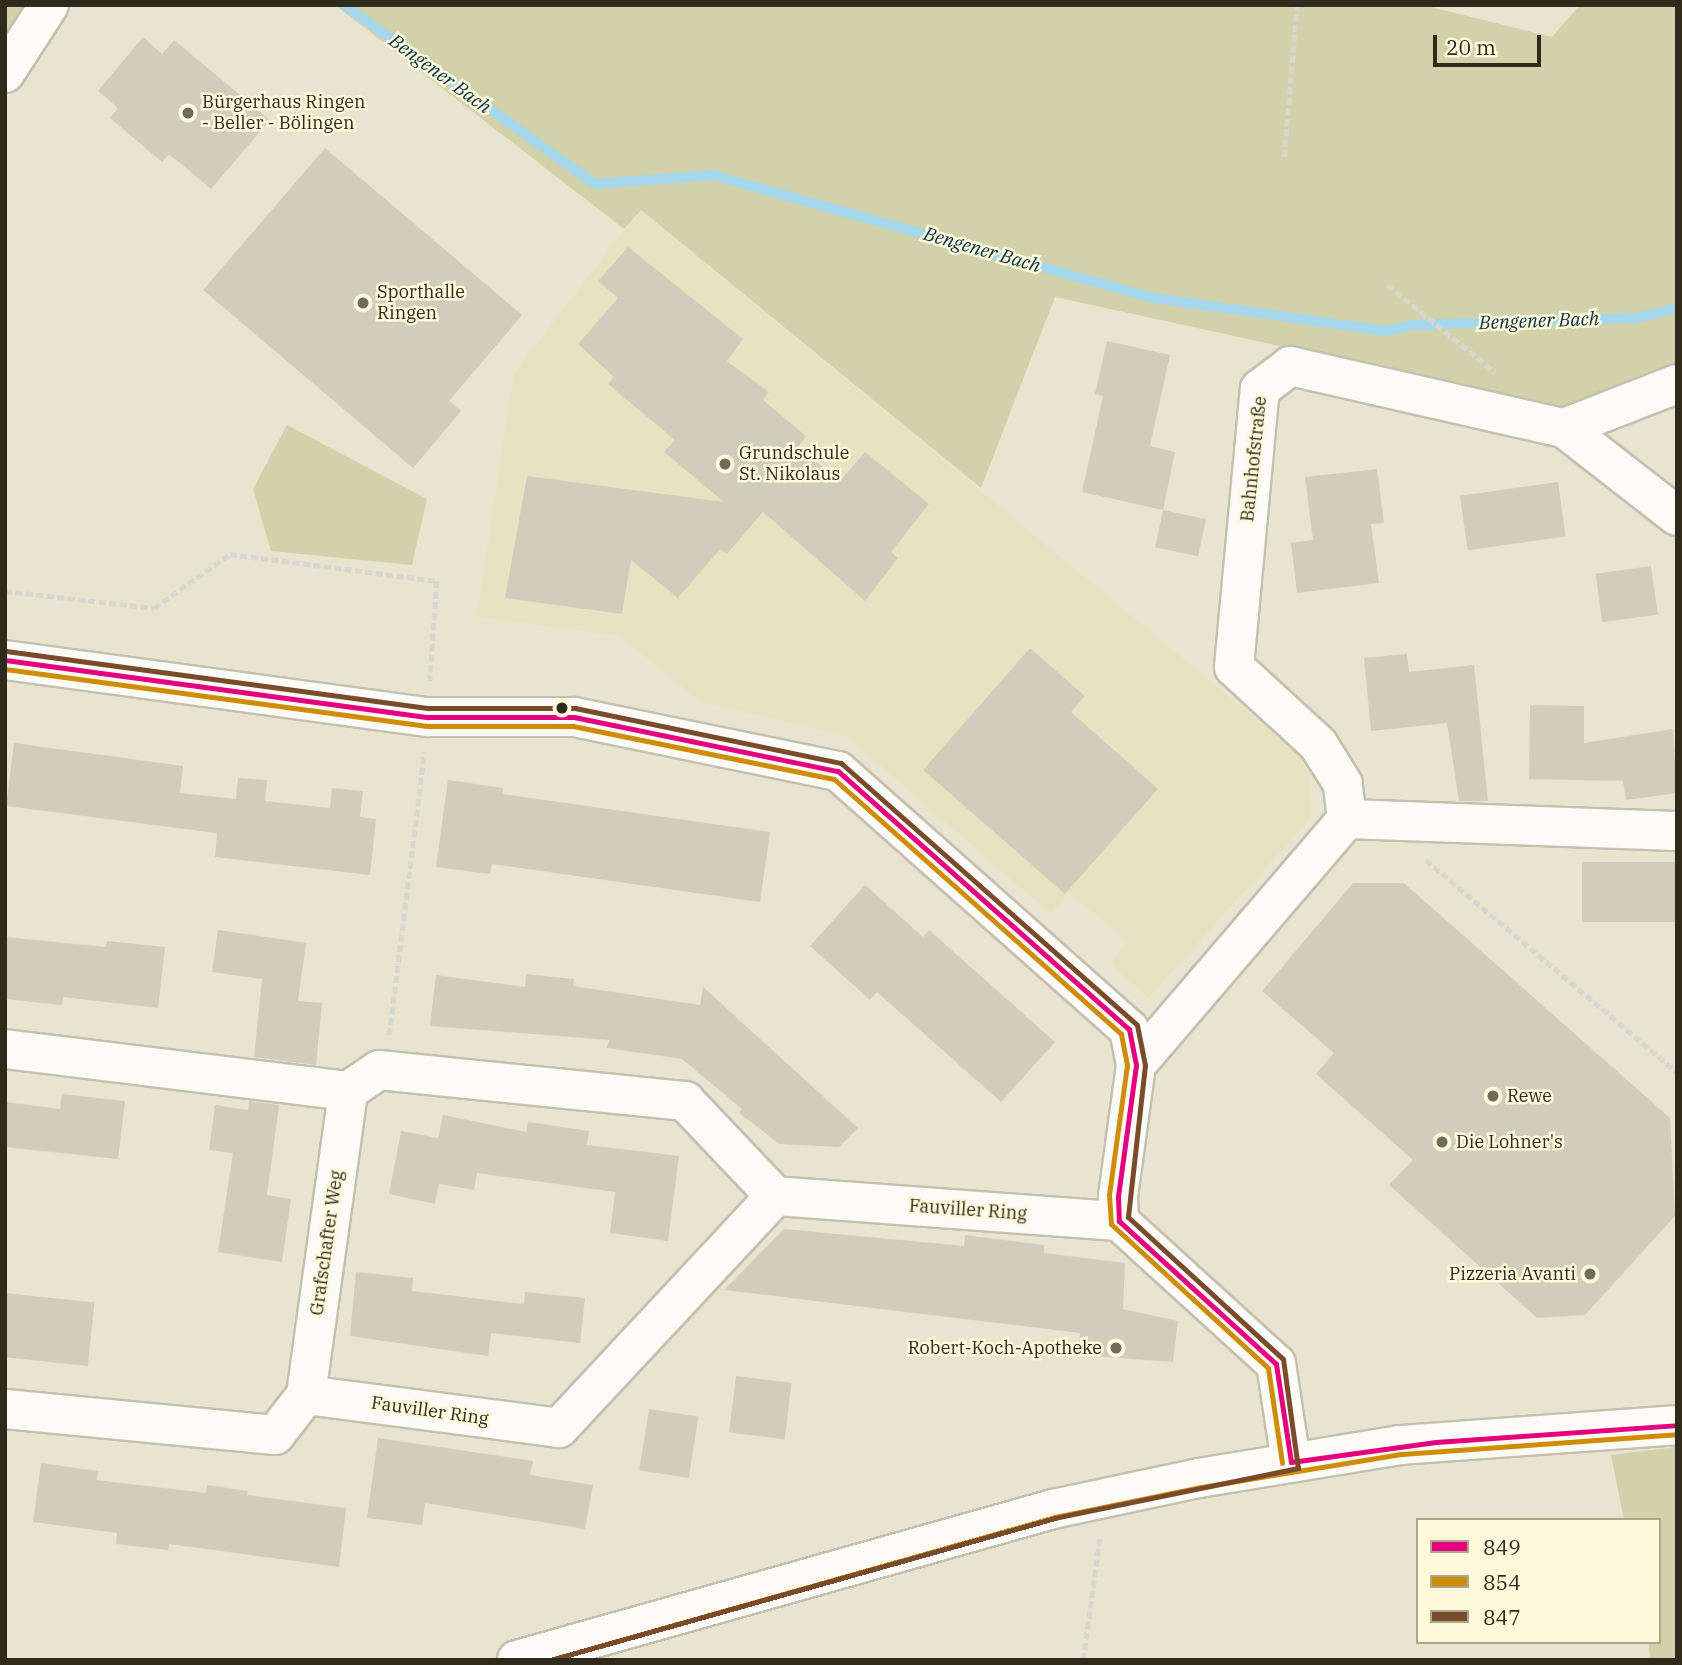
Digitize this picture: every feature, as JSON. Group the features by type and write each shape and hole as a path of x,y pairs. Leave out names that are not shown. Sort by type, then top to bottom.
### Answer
{"street":[{"path":"5,73 49,5"},
{"name":"Bahnhofstraße","path":"1347,819 1343,784 1318,744 1234,667 1260,389 1290,366 1564,428 1677,516"},
{"path":"1564,428 1677,384"},
{"path":"5,660 428,717 574,717 838,771 1129,1029 1136,1065 1118,1196 1119,1221 1276,1364 1292,1462"},
{"path":"1136,1065 1347,819 1677,831"},
{"path":"5,1049 348,1091 379,1070 685,1101 775,1196"},
{"name":"Grafschafter Weg","path":"306,1395 348,1091"},
{"name":"Fauviller Ring","path":"306,1395 559,1429 775,1196 1119,1221"},
{"path":"5,1409 275,1435 306,1395"},
{"path":"517,1660 1106,1497 1292,1462 1436,1441 1677,1425"}],"path":[{"path":"1284,157 1297,5"},
{"path":"1388,285 1451,336"},
{"path":"5,591 154,608 230,554 437,582 428,717 391,1029 379,1070"},
{"path":"1416,852 1677,1072"},
{"path":"1083,1660 1106,1497"}],"shaded area":[{"name":"Grundschule St. Nikolaus","path":"640,210 1308,762 1311,817 1148,998 1111,963 1128,941 1069,892 1051,914 847,736 701,702 620,636 477,617 514,373"}],"green space":[{"path":"5,5 28,5 5,40"},
{"path":"335,5 1423,5 1552,37 1580,5 1677,5 1677,370 1573,410 1055,297 981,488 641,210 624,229"},
{"path":"287,425 427,499 412,565 271,551 253,489"},
{"path":"1677,1447 1677,1660 1651,1660 1648,1644 1661,1644 1661,1518 1624,1518 1611,1455"}],"building":[{"name":"Bürgerhaus Ringen - Beller - Bölingen","path":"143,37 162,54 174,40 270,120 211,189 169,154 162,162 110,118 118,108 98,91"},
{"name":"Sporthalle Ringen","path":"325,148 522,315 449,401 461,411 413,468 203,290"},
{"path":"628,247 743,339 727,361 769,392 763,400 806,436 798,447 840,481 865,452 929,504 891,552 898,558 865,601 763,512 727,554 720,549 678,598 631,560 622,614 505,598 527,476 724,502 664,452 675,440 608,384 614,377 578,344 618,298 598,281"},
{"path":"1107,341 1170,355 1150,446 1175,452 1163,510 1082,492 1103,396 1095,394"},
{"path":"1377,469 1384,523 1371,524 1379,583 1297,593 1291,543 1313,540 1305,477"},
{"path":"1558,482 1566,536 1468,550 1460,496"},
{"path":"1163,510 1206,519 1198,556 1155,547"},
{"path":"1651,566 1658,615 1602,622 1596,574"},
{"path":"1030,648 1085,696 1071,712 1158,789 1065,894 923,770"},
{"path":"1407,654 1409,672 1474,665 1488,801 1459,801 1447,723 1371,731 1364,658"},
{"path":"1530,705 1584,706 1584,743 1673,729 1677,793 1626,800 1623,781 1529,779"},
{"path":"14,743 183,766 180,793 236,799 238,778 267,780 265,801 330,808 332,788 363,791 360,817 376,819 370,875 215,857 217,833 6,806"},
{"path":"448,780 503,788 502,794 770,832 760,902 492,864 490,874 436,867"},
{"path":"1582,862 1677,862 1677,922 1582,922"},
{"name":"Rewe","path":"1353,883 1404,883 1670,1118 1675,1216 1585,1315 1537,1318 1389,1185 1413,1160 1316,1074 1334,1053 1262,991"},
{"path":"865,885 923,937 929,930 1055,1042 1001,1102 877,992 870,1000 810,946"},
{"path":"218,930 306,943 298,1001 322,1003 316,1065 254,1057 262,979 212,972"},
{"path":"5,937 106,947 107,941 165,947 158,1008 63,997 62,1005 5,999"},
{"path":"526,974 574,979 573,986 700,1005 703,987 858,1128 839,1147 780,1144 739,1113 742,1109 682,1059 607,1048 609,1040 430,1026 436,975 525,987"},
{"path":"62,1094 125,1101 118,1159 5,1147 5,1102 60,1109"},
{"path":"249,1101 279,1105 267,1195 291,1199 282,1262 218,1252 233,1153 209,1150 215,1105 248,1110"},
{"path":"443,1115 526,1132 528,1122 589,1131 587,1145 679,1156 668,1241 610,1233 615,1192 477,1173 474,1190 439,1184 435,1204 389,1194 401,1131 438,1138"},
{"path":"784,1229 964,1246 965,1235 1044,1245 1044,1253 1125,1263 1123,1309 1178,1321 1173,1362 1078,1355 1080,1333 724,1290"},
{"path":"356,1272 413,1278 412,1291 524,1304 525,1292 585,1298 580,1343 491,1333 488,1356 350,1336"},
{"path":"5,1293 95,1302 88,1366 5,1357"},
{"path":"736,1376 792,1383 785,1439 729,1433"},
{"path":"649,1409 698,1417 689,1478 639,1470"},
{"path":"378,1438 533,1461 530,1475 593,1485 585,1529 425,1503 422,1525 367,1518"},
{"path":"41,1463 98,1471 97,1480 206,1493 207,1485 248,1491 247,1495 346,1508 339,1567 169,1544 168,1550 116,1544 117,1533 33,1522"}],"waterway":[{"name":"Bengener Bach","path":"344,5 595,184 712,175 1154,298 1386,331 1414,325 1637,318 1677,308"}],"transit line":[{"name":"847","path":"6,651 429,708 575,708 841,763 1137,1025 1145,1065 1128,1217 1283,1359 1298,1468 1055,1518 550,1660"},
{"name":"849","path":"5,660 428,717 574,717 838,771 1129,1029 1136,1065 1118,1196 1119,1221 1276,1364 1291,1462"},
{"name":"854","path":"5,669 427,726 573,726 834,779 1121,1034 1127,1065 1109,1195 1111,1224 1268,1368 1282,1463"},
{"name":"849","path":"1291,1462 1436,1442 1677,1425"},
{"name":"854","path":"550,1660 1055,1517 1201,1487 1401,1454 1677,1434"}],"place":[{"name":"Bürgerhaus Ringen - Beller - Bölingen","path":"188,113"},
{"name":"Sporthalle Ringen","path":"363,303"},
{"name":"Grundschule St. Nikolaus","path":"725,464"},
{"name":"Rewe","path":"1493,1096"},
{"name":"Die Lohner's","path":"1442,1142"},
{"name":"Pizzeria Avanti","path":"1590,1274"},
{"name":"Robert-Koch-Apotheke","path":"1116,1348"}]}
